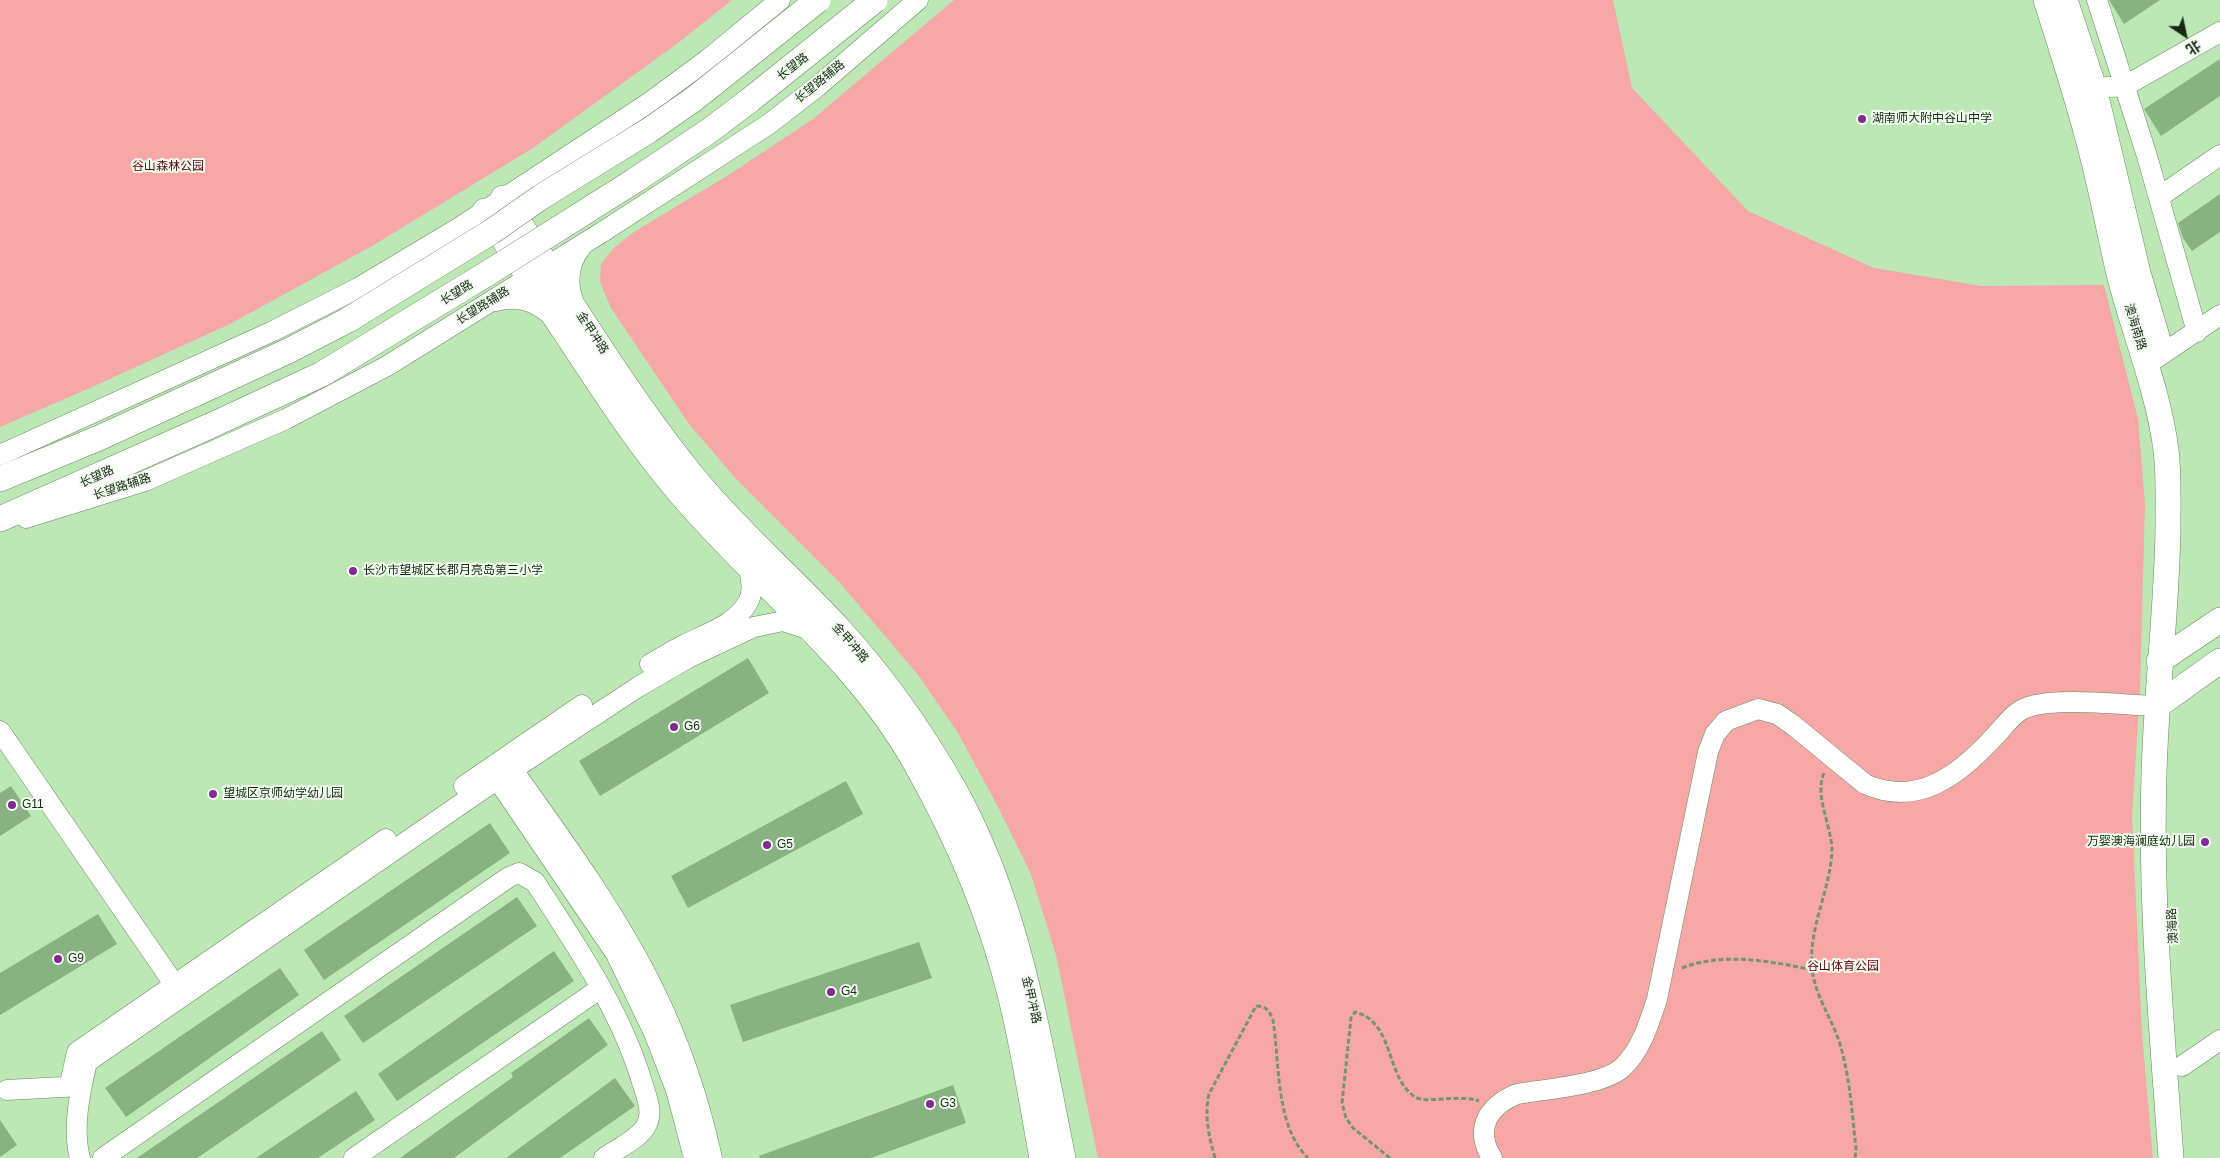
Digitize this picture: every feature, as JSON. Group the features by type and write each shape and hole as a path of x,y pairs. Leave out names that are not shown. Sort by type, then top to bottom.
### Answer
{"main road":[{"path":"0,480 195,394 288,351 348,320 476,242 686,104 751,56 818,0"},
{"name":"长望路","path":"0,519 322,374 480,278 709,131 875,0"},
{"name":"澳海南路","path":"2046,0 2077,97 2094,161 2120,276 2154,359 2174,401 2183,450 2185,503 2184,584 2168,655"},
{"name":"澳海南路","path":"2065,0 2094,88 2138,272 2154,359"},
{"name":"金甲冲路","path":"494,205 568,317 648,454 714,532 812,631 862,686 914,761 962,854 995,943 1011,998 1042,1158"},
{"name":"金甲冲路","path":"568,317 652,421 700,485 743,532 838,628 879,676 906,711 955,791 994,878 1018,946 1032,1001 1063,1158"},
{"path":"2168,655 2220,620"},
{"name":"澳海路","path":"2168,655 2166,700 2170,772 2169,847 2188,1158"},
{"path":"2166,700 2220,662"},
{"name":"澳海路","path":"2166,700 2153,782 2153,878 2171,1158"}],"street":[{"path":"0,455 321,308 358,288 494,205 650,102 707,60 780,0"},
{"name":"长望路辅路","path":"0,526 144,481 286,419 387,366 539,272 769,124 818,86 918,0"},
{"path":"2097,0 2125,86 2197,332"},
{"path":"2094,88 2125,86 2220,32"},
{"path":"2158,197 2220,155"},
{"path":"489,303 502,300 526,301 548,312 568,317 570,293 568,278 575,255 584,243"},
{"path":"2154,359 2220,315"},
{"path":"501,769 586,703 682,646 732,621 748,602 751,594 752,583 749,568"},
{"path":"71,1155 65,1126 82,1057 501,769 638,686 754,626 783,622 812,631"},
{"path":"1492,1158 1484,1146 1482,1133 1486,1121 1504,1099 1517,1094 1608,1077 1622,1068 1632,1056 1647,1031 1661,976 1708,752 1715,734 1726,721 1758,709 1777,714 1865,784 1882,792 1901,793 1926,788 1965,766 2012,717 2026,707 2060,702 2166,700"},
{"path":"0,730 178,990"},
{"path":"501,769 616,954 650,1024 673,1082 694,1158"},
{"path":"501,769 592,886 631,948 652,987 692,1084 712,1158"},
{"path":"103,1158 509,877 519,873 535,882 613,1009 635,1060 649,1106 649,1117 646,1126 638,1134 604,1158"},
{"path":"354,1158 601,988"},
{"path":"2182,1066 2220,1040"},
{"path":"6,1090 76,1087"}],"path":[{"path":"1834,758 1826,769 1821,781 1832,850 1830,870 1811,948 1812,970 1846,1067 1856,1149 1855,1158"},
{"path":"1661,976 1686,966 1742,959 1771,961 1812,970"},
{"path":"1215,1158 1207,1123 1206,1108 1209,1094 1256,1006 1262,1006 1268,1010 1273,1020 1285,1115 1290,1132 1299,1150 1308,1158"},
{"path":"1390,1158 1353,1128 1342,1103 1351,1018 1355,1012 1364,1014 1383,1036 1406,1089 1416,1098 1434,1100 1450,1097 1470,1098 1496,1107"}],"green space":[{"name":"谷山森林公园","path":"0,0 732,0 678,43 533,148 372,246 230,324 0,427"},
{"name":"谷山体育公园","path":"954,0 1613,0 1632,88 1748,211 1874,268 1981,286 2104,285 2138,419 2145,503 2140,691 2132,816 2142,1035 2153,1158 1098,1158 1056,955 1031,874 997,805 958,733 919,676 840,583 737,480 689,424 611,308 600,282 601,264 614,248 634,232 727,176 813,119"}],"building":[{"path":"2109,0 2160,0 2124,24"},
{"path":"2220,59 2220,96 2161,136 2144,109"},
{"path":"2220,194 2220,232 2192,251 2183,238 2178,223"},
{"name":"G6","path":"748,658 769,693 600,796 579,761"},
{"name":"G5","path":"846,781 863,814 688,908 671,876"},
{"name":"G11","path":"11,786 31,816 0,836 0,793"},
{"path":"490,823 510,853 324,980 304,950"},
{"path":"517,897 537,926 363,1043 344,1016"},
{"name":"G9","path":"98,914 117,944 0,1015 0,973"},
{"name":"G4","path":"919,942 932,978 743,1042 730,1005"},
{"path":"554,951 574,981 397,1101 378,1074"},
{"path":"280,968 299,995 126,1117 105,1088"},
{"path":"589,1018 608,1045 454,1158 400,1158 513,1077 511,1073"},
{"path":"322,1031 341,1060 197,1158 137,1158"},
{"path":"615,1078 635,1106 560,1158 506,1158"},
{"name":"G3","path":"953,1085 966,1123 871,1158 760,1158 759,1156"},
{"path":"356,1091 375,1120 318,1158 256,1158"},
{"path":"0,1120 17,1145 0,1157"}],"place":[{"name":"湖南师大附中谷山中学","path":"1862,119"},
{"name":"长沙市望城区长郡月亮岛第三小学","path":"353,571"},
{"name":"G6","path":"674,727"},
{"name":"望城区京师幼学幼儿园","path":"213,794"},
{"name":"G11","path":"12,805"},
{"name":"万婴澳海澜庭幼儿园","path":"2205,842"},
{"name":"G5","path":"767,845"},
{"name":"G9","path":"58,959"},
{"name":"G4","path":"831,992"},
{"name":"G3","path":"930,1104"}]}
